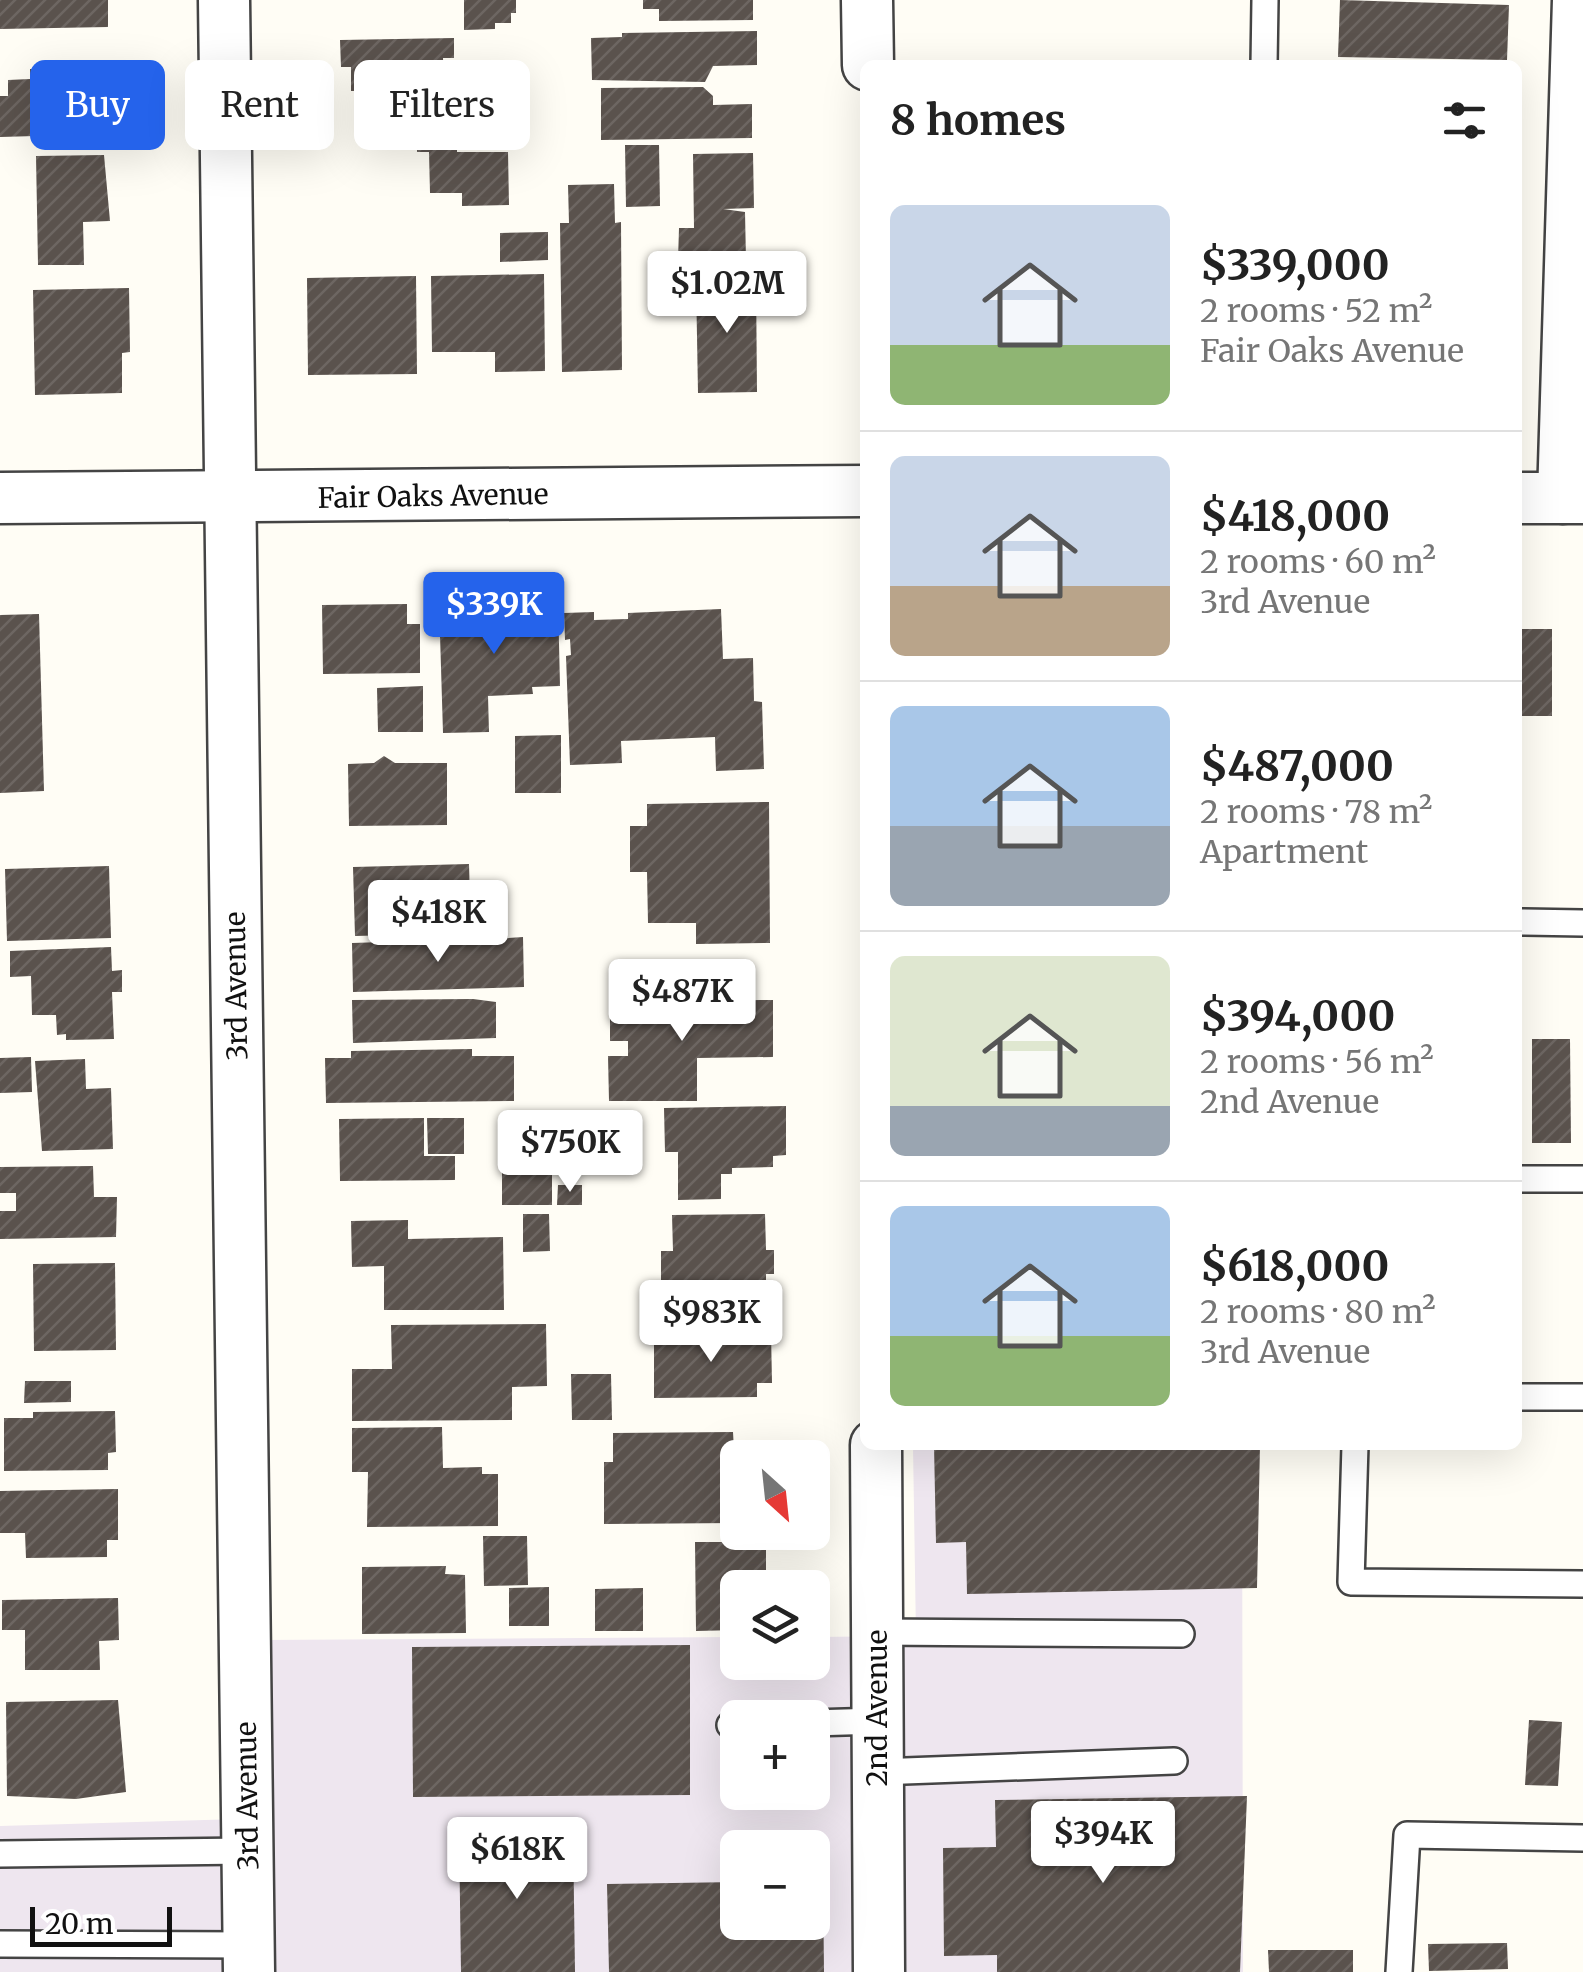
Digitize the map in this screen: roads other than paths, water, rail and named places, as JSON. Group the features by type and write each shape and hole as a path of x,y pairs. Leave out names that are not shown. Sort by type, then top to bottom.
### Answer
{"street":[{"name":"3rd Avenue","path":"224,0 249,1958"},
{"path":"867,0 868,60"},
{"path":"1555,498 1578,0"},
{"name":"Fair Oaks Avenue","path":"0,498 860,491"},
{"name":"2nd Avenue","path":"876,1450 878,1972"}],"lane":[{"path":"1264,60 1265,0"},
{"path":"1522,922 1583,923"},
{"path":"1522,1180 1583,1179"},
{"path":"1522,1398 1583,1397"},
{"path":"1355,1450 1351,1582 1583,1584"},
{"path":"877,1632 1181,1634"},
{"path":"830,1723 878,1722"},
{"path":"878,1772 1174,1761"},
{"path":"1399,1972 1406,1835 1583,1838"},
{"path":"0,1854 247,1851"},
{"path":"0,1944 249,1958"}]}
